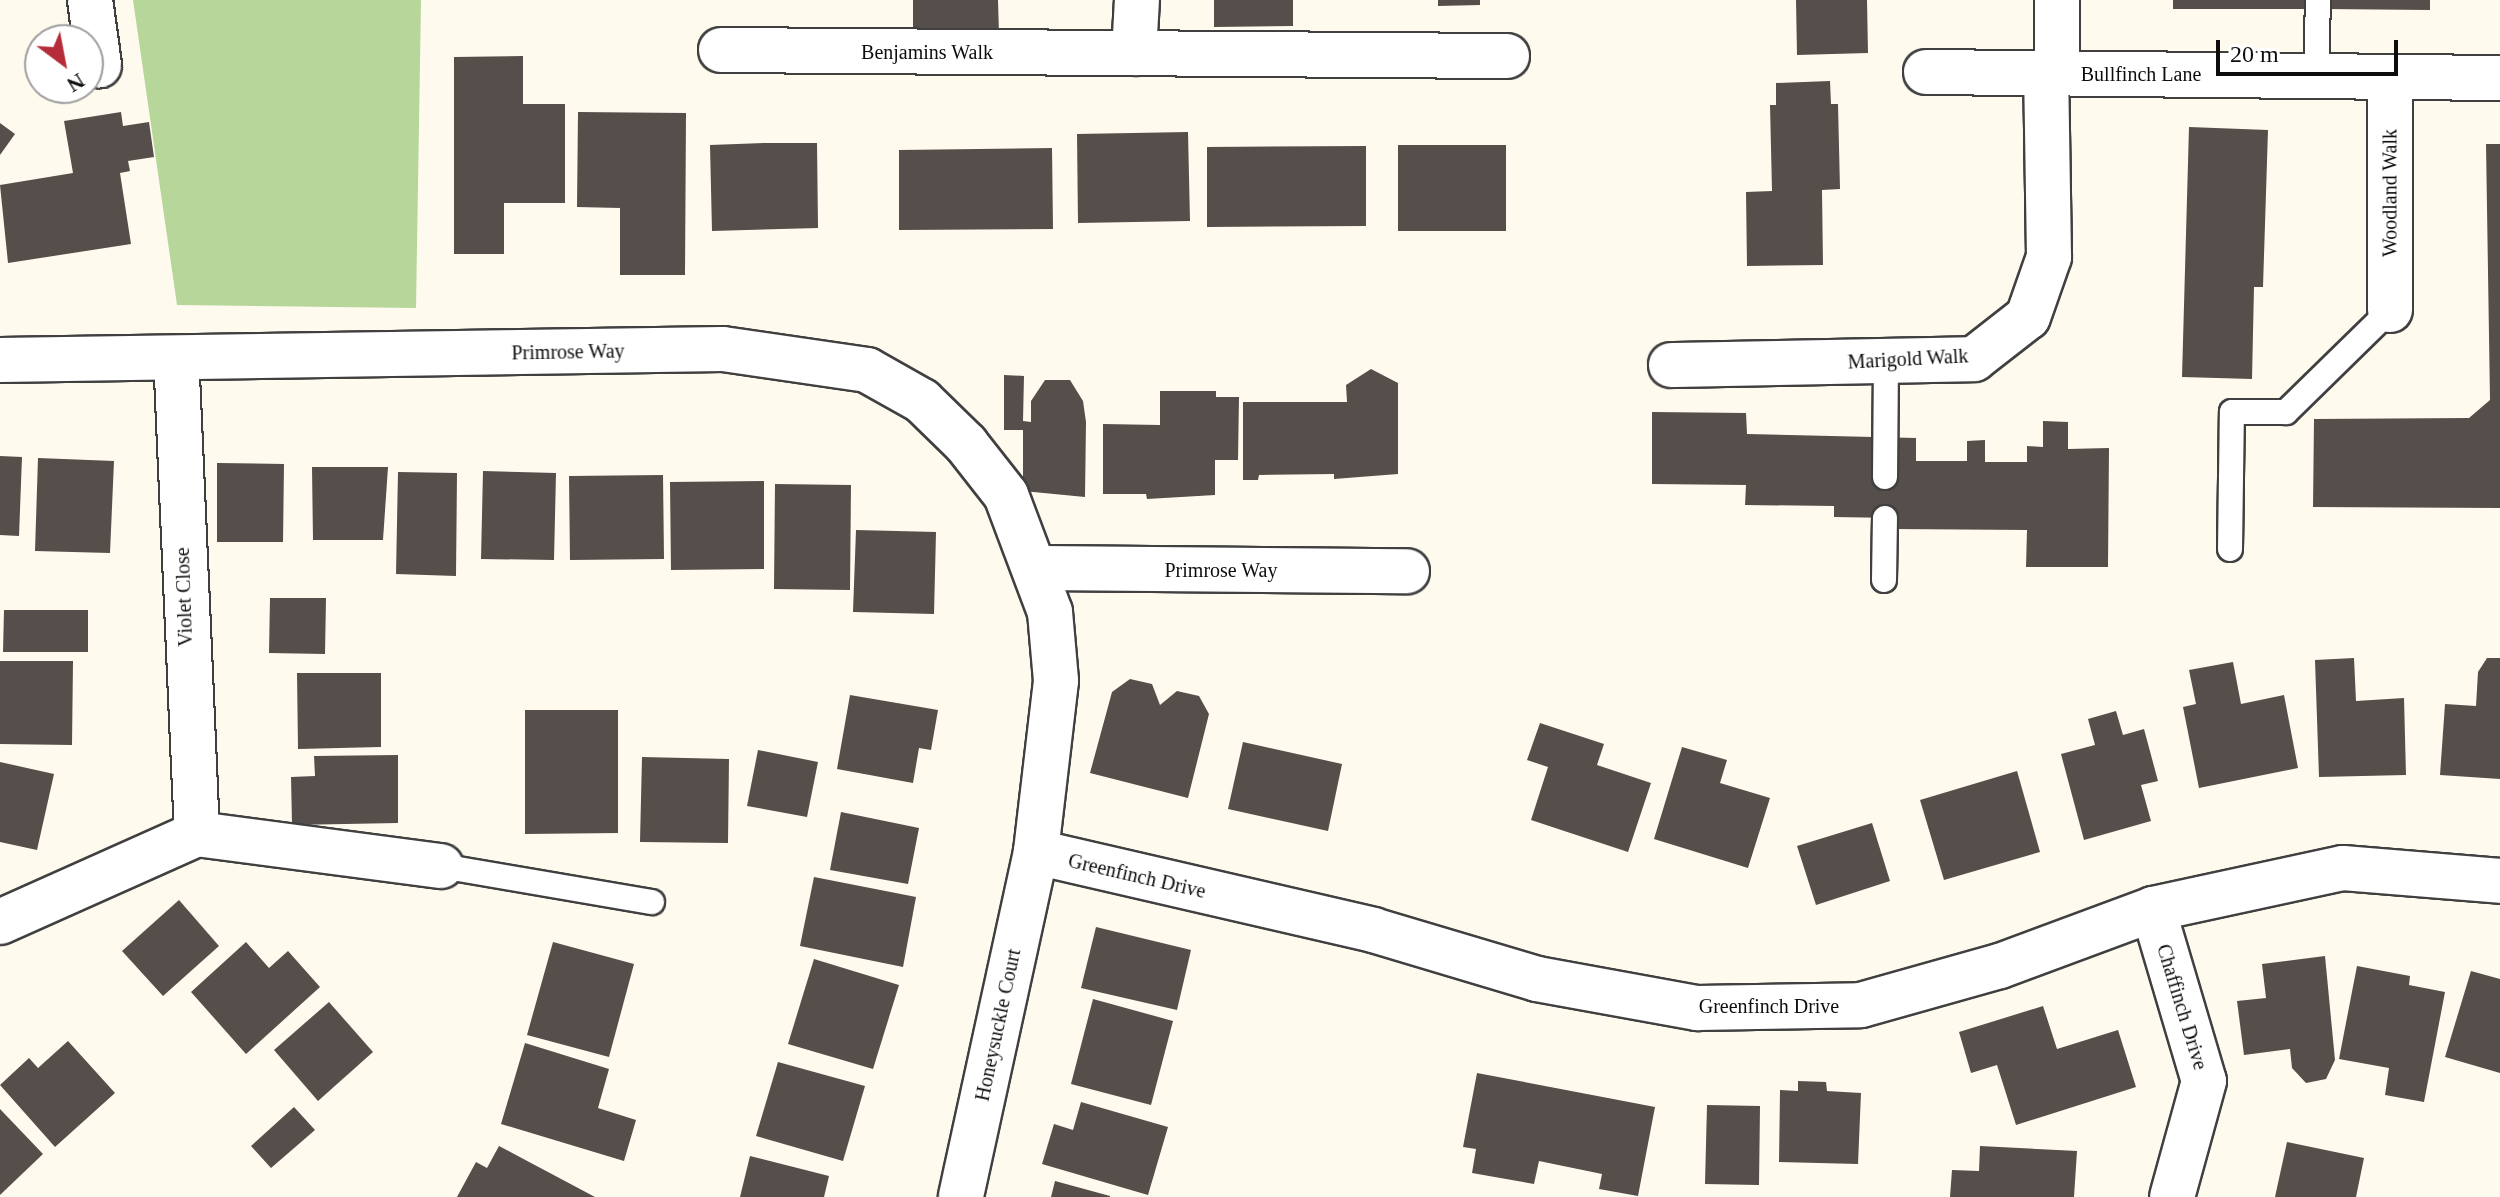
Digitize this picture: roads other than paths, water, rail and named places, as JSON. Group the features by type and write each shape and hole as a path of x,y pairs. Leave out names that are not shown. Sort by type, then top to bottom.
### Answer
{"street":[{"path":"90,0 93,24"},
{"path":"1134,53 1137,0"},
{"name":"Marigold Walk","path":"1671,365 1974,359 2028,317 2049,257 2051,73 2057,0"},
{"name":"Benjamins Walk","path":"721,50 1507,56"},
{"name":"Bullfinch Lane","path":"1926,72 2500,78"},
{"name":"Woodland Walk","path":"2390,77 2390,310"},
{"name":"Primrose Way","path":"0,360 176,360 723,349 867,370 922,401 966,444 1006,495 1036,568 1050,612 1056,681 1036,852"},
{"name":"Violet Close","path":"176,360 197,834"},
{"name":"Primrose Way","path":"1036,568 1407,571"},
{"path":"0,922 197,834 441,866"},
{"name":"Greenfinch Drive","path":"1036,852 1373,930 1537,979 1697,1008 1861,1005 2000,966 2153,909 2343,868 2500,881"},
{"name":"Honeysuckle Court","path":"961,1197 1036,852"},
{"name":"Chaffinch Drive","path":"2153,909 2204,1081 2172,1197"}],"lane":[{"path":"2316,75 2318,0"},
{"path":"2230,549 2232,412 2286,412 2390,310"},
{"path":"1885,477 1886,361"},
{"path":"1884,580 1885,518"},
{"path":"441,866 652,902"}]}
